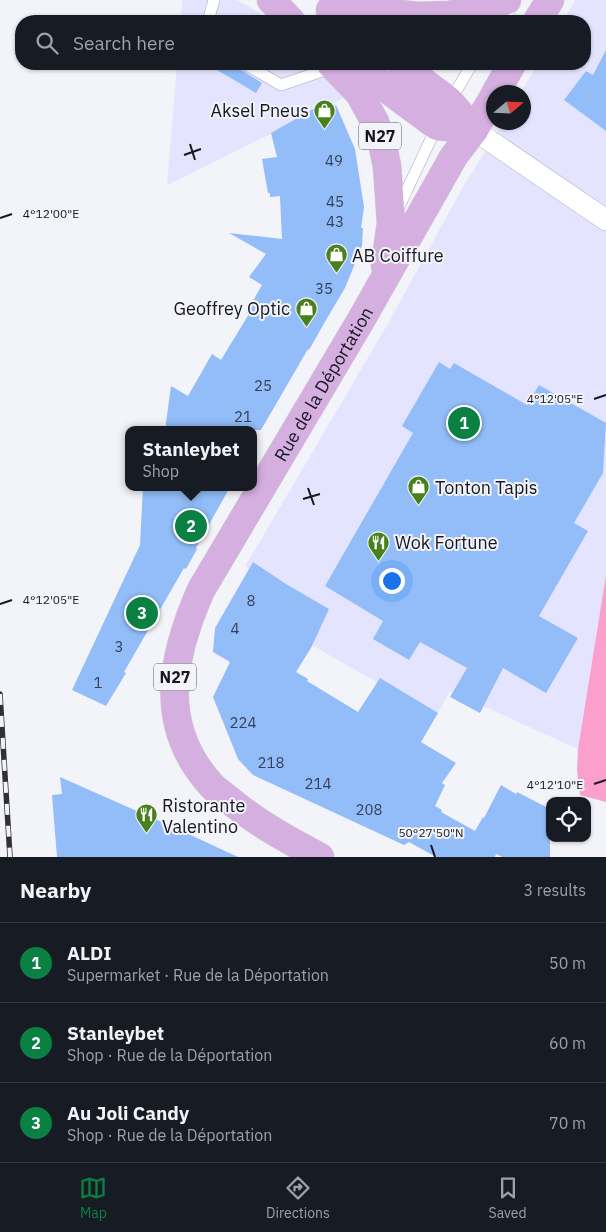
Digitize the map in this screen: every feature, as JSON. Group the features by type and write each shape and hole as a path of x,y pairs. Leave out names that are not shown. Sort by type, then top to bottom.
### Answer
{"main road":[{"path":"448,15 482,10 507,0"},
{"path":"541,15 550,0"},
{"path":"329,11 348,8 409,15"},
{"name":"N27","path":"343,70 375,122 387,166 391,223 383,280"},
{"name":"N27","path":"349,70 400,99 443,113 474,130"},
{"path":"405,70 443,113"},
{"path":"500,85 509,70"},
{"name":"Rue de la Déportation","path":"320,857 256,821 213,787 196,765 177,721 174,697 175,674 181,642 200,590 356,328 454,156 474,130 486,110"}],"street":[{"path":"474,130 606,220"}],"lane":[{"path":"210,15 214,0"},
{"path":"506,15 518,0"},
{"path":"255,70 281,85 325,70"},
{"path":"391,223 443,113 468,70"}],"shaded area":[{"path":"182,0 235,0 262,15 181,15"},
{"path":"575,0 606,0 606,575 578,749 450,691 436,716 310,644 246,565 386,327 463,187 499,130 531,130 531,85 525,85 534,70 591,70 591,15 566,15"},
{"path":"177,70 323,70 344,98 167,185"},
{"path":"606,575 606,802 580,795 577,770 578,749"}],"building":[{"path":"606,50 606,131 564,100 586,71 593,75"},
{"path":"217,70 241,70 262,83 256,93"},
{"path":"336,105 355,149 364,207 361,228 363,228 362,246 345,288 261,430 257,430 257,426 166,426 171,386 188,396 212,354 221,360 249,314 246,313 262,285 249,277 266,254 229,233 282,239 280,196 270,197 270,193 268,193 262,159 277,157 271,133 315,108 318,114"},
{"path":"439,362 450,369 454,363 527,405 539,385 606,423 603,473 574,523 588,531 539,616 578,638 546,693 503,668 480,713 450,697 467,668 420,642 409,660 373,639 383,621 325,586 413,433 402,426"},
{"path":"143,491 228,491 186,569 184,568 106,706 72,690 140,545"},
{"path":"253,562 329,609 311,648 296,672 308,679 307,681 358,712 380,678 438,713 421,742 456,763 442,783 445,785 435,806 442,810 441,812 475,831 501,785 516,794 517,792 546,807 546,842 550,842 550,857 502,857 496,854 495,857 436,857 409,842 404,845 253,775 238,759 213,697 230,662 213,652 215,628"},
{"path":"60,777 238,857 57,857 52,795 62,794"}],"railway":[{"path":"0,694 10,857"}],"place":[{"name":"Aksel Pneus","path":"325,129"},
{"name":"AB Coiffure","path":"336,274"},
{"name":"Geoffrey Optic","path":"306,327"},
{"name":"ALDI","path":"464,423"},
{"name":"Tonton Tapis","path":"419,506"},
{"name":"Stanleybet","path":"191,526"},
{"name":"Wok Fortune","path":"379,561"},
{"name":"Au Joli Candy","path":"142,613"},
{"name":"Ristorante Valentino","path":"146,834"}]}
